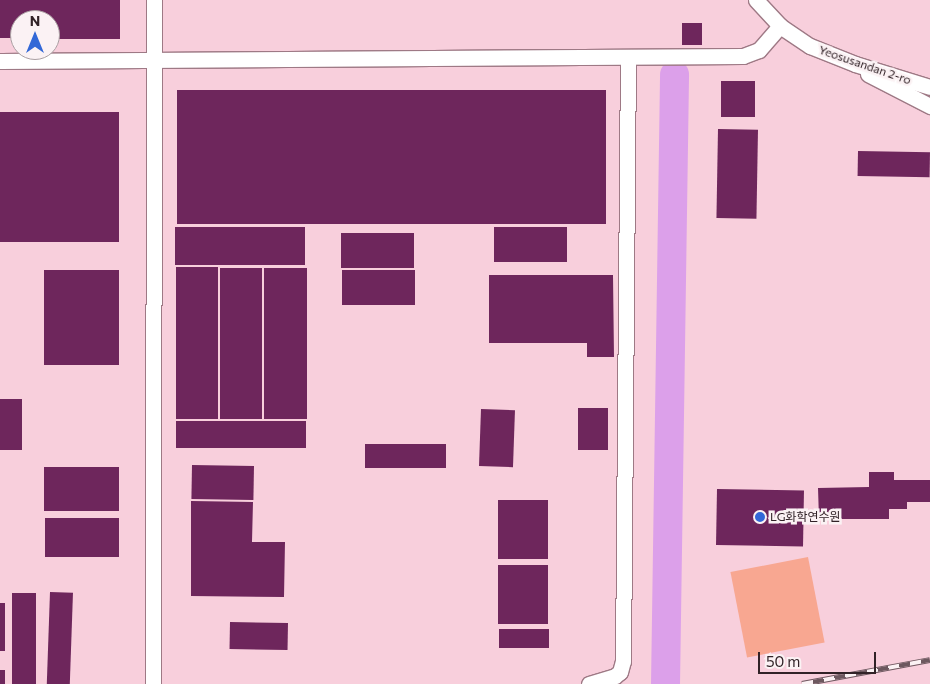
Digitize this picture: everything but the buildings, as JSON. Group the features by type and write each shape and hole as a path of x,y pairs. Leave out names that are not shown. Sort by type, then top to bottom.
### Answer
{"street":[{"path":"153,684 154,0"},
{"name":"Yeosusandan 2-ro","path":"756,0 780,26 810,46 855,64 930,87"},
{"path":"0,61 751,55 766,44 780,26"},
{"path":"589,684 616,676 620,672 624,661 628,56"},
{"path":"855,64 871,77 930,106"},
{"path":"912,81 930,79"}],"shaded area":[{"path":"0,0 930,0 930,684 0,684"},
{"path":"808,557 825,642 747,657 730,572"}],"waterway":[{"path":"665,684 674,74"}],"railway":[{"path":"802,684 930,660"}],"place":[{"name":"LG화학연수원","path":"760,517"}]}
